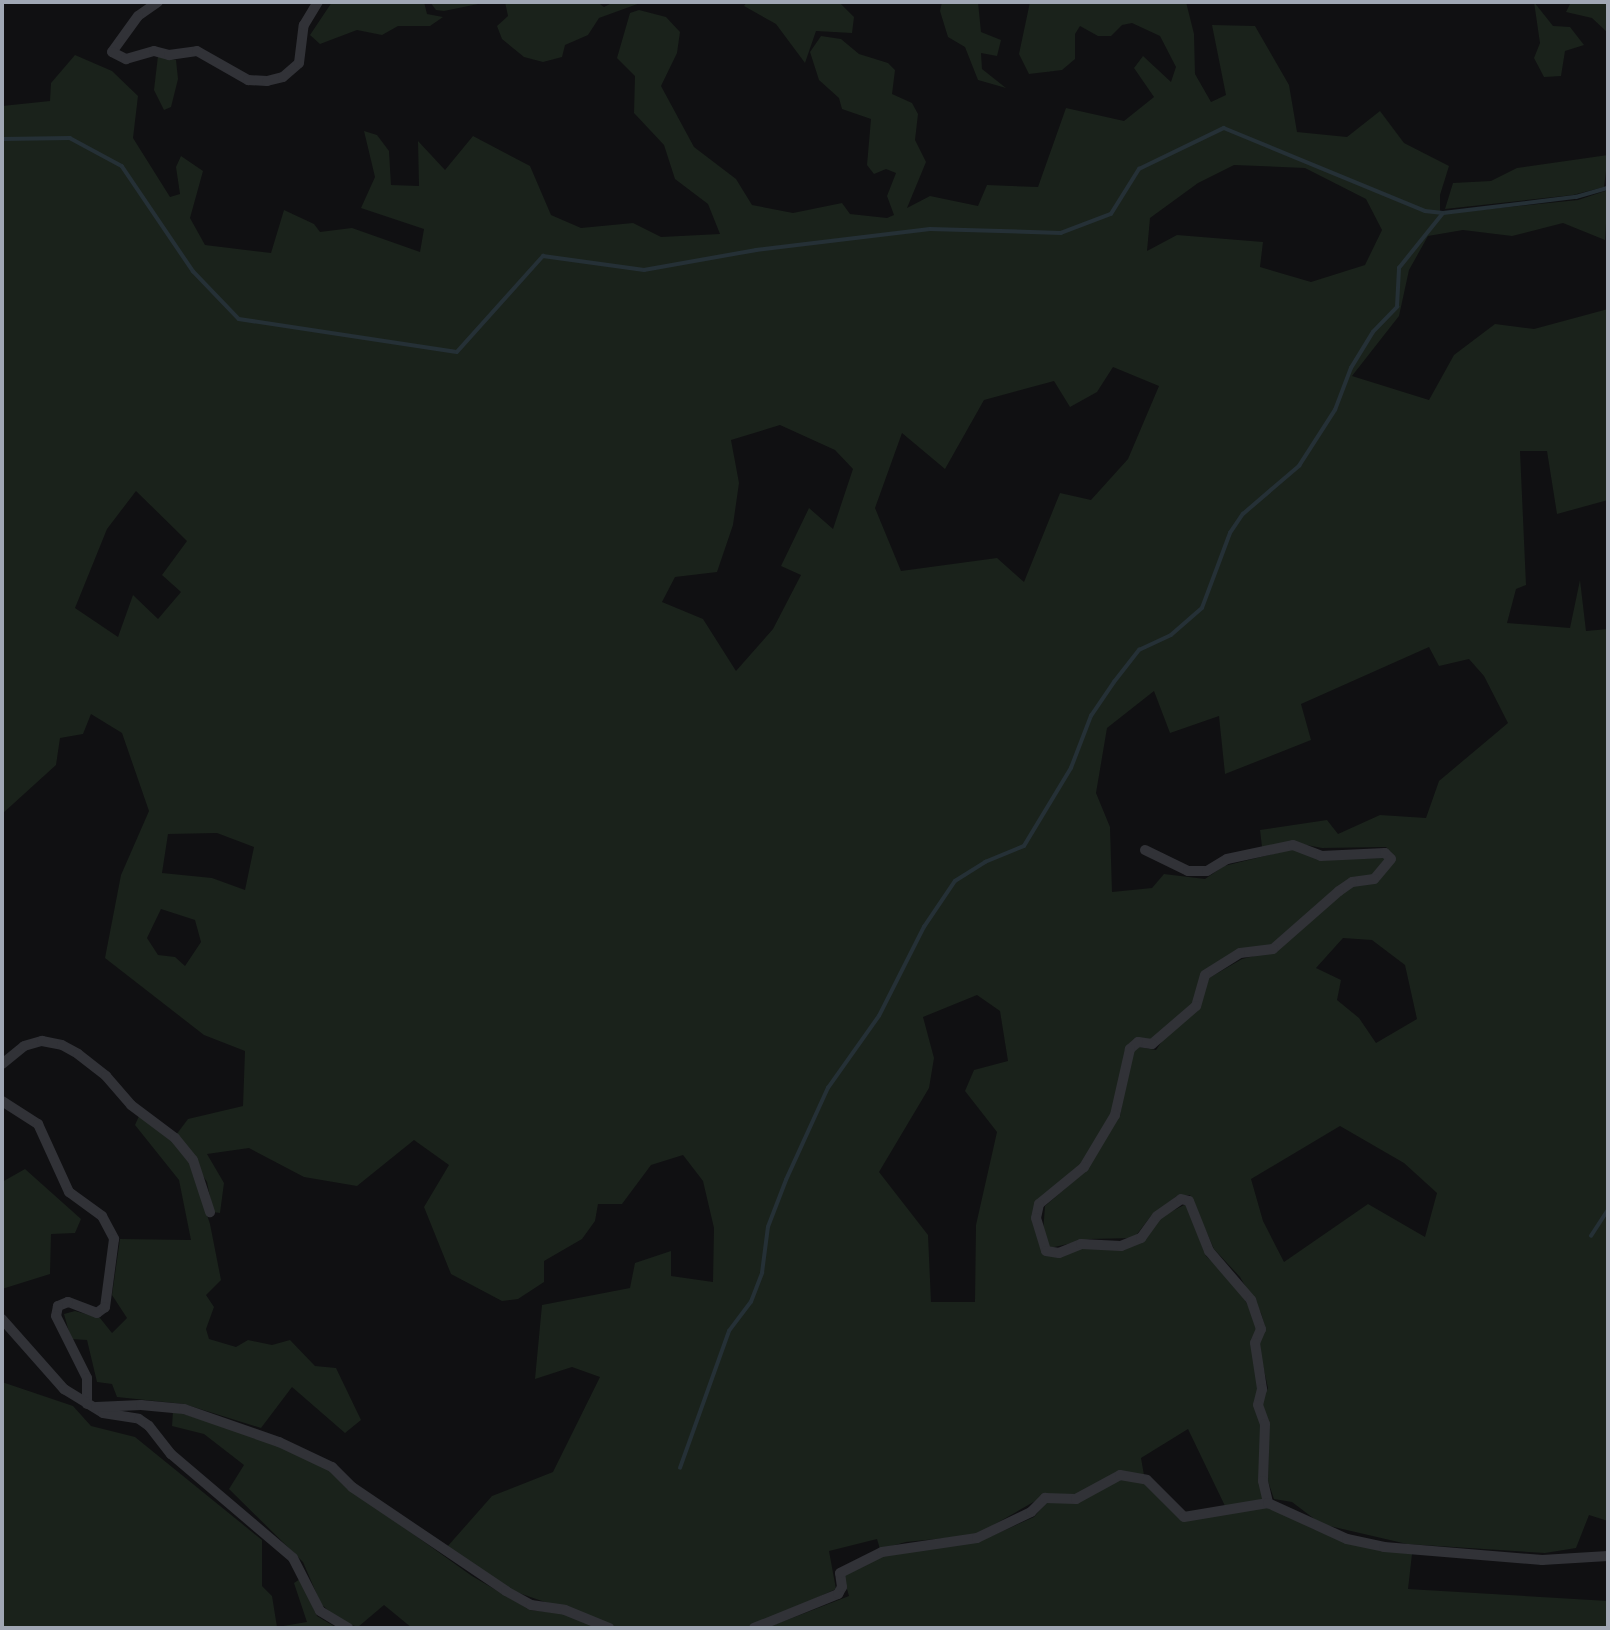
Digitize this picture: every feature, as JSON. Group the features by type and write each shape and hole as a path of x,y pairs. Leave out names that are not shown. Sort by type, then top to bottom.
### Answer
{"street":[{"path":"158,2 138,16 112,52 126,59 155,51 169,55 197,51 248,80 267,81 283,76 299,62 304,25 318,2"},
{"path":"1145,850 1188,871 1207,871 1227,859 1293,845 1321,856 1385,853 1391,859 1374,879 1352,882 1321,904 1273,949 1240,953 1205,975 1196,1006 1152,1044 1138,1042 1130,1049 1115,1115 1084,1167 1039,1204 1036,1218 1046,1251 1059,1253 1081,1244 1121,1246 1141,1238 1157,1216 1181,1199 1189,1201 1209,1251 1251,1300 1261,1329 1255,1343 1262,1389 1258,1405 1265,1424 1263,1481 1268,1503"},
{"path":"2,1063 24,1046 41,1041 62,1045 78,1055 106,1076 131,1105 175,1138 192,1160 210,1212"},
{"path":"2,1101 38,1124 69,1192 102,1216 114,1239 105,1307 97,1313 68,1303 58,1306 56,1316 87,1378 92,1405"},
{"path":"2,1319 64,1389 103,1413 139,1419 149,1426 171,1454 293,1558 320,1611 348,1628"},
{"path":"92,1405 141,1405 184,1409 279,1442 332,1466 352,1487 506,1591 531,1605 565,1610 609,1628"},
{"path":"754,1628 838,1594 842,1587 840,1573 882,1552 976,1538 1031,1512 1045,1499 1076,1499 1120,1475 1147,1480 1184,1517 1268,1503 1347,1539 1384,1547 1542,1560 1608,1556"}],"shaded area":[{"path":"332,2 424,2 427,14 443,17 430,26 398,26 382,35 357,30 320,44 310,35"},
{"path":"430,2 488,2 444,11 436,10"},
{"path":"505,2 597,2 604,7 614,2 643,2 599,18 588,35 565,45 562,57 543,62 524,57 502,39 497,26 508,16"},
{"path":"747,2 839,2 854,17 852,33 816,31 805,63 776,24 744,6"},
{"path":"942,2 978,2 981,32 1001,40 997,56 981,53 982,69 1006,88 978,80 965,47 948,37 940,11"},
{"path":"1030,2 1186,2 1194,34 1195,74 1211,102 1226,95 1212,25 1255,26 1289,85 1297,132 1347,137 1380,111 1404,143 1449,166 1440,195 1440,214 1578,200 1608,190 1605,240 1563,223 1512,236 1463,230 1428,236 1409,270 1399,316 1352,376 1429,400 1454,355 1495,324 1534,329 1608,309 1608,500 1557,514 1547,451 1520,451 1526,585 1516,589 1507,623 1570,628 1580,580 1586,631 1608,629 1608,1521 1589,1515 1576,1548 1545,1553 1407,1544 1321,1524 1292,1502 1274,1499 1268,1481 1269,1423 1261,1402 1268,1388 1258,1344 1266,1330 1261,1313 1240,1277 1214,1249 1190,1195 1178,1195 1151,1216 1134,1238 1090,1239 1050,1248 1043,1232 1045,1206 1088,1169 1106,1132 1120,1116 1130,1055 1139,1047 1156,1050 1167,1034 1199,1009 1209,978 1242,959 1274,951 1341,892 1355,883 1379,881 1394,856 1386,847 1322,848 1291,842 1262,847 1260,830 1327,820 1338,834 1380,815 1426,818 1439,781 1508,723 1484,676 1469,659 1439,666 1429,647 1301,704 1311,740 1225,774 1219,716 1170,733 1154,691 1107,728 1096,793 1110,827 1112,892 1152,888 1164,874 1205,879 1224,866 1293,849 1320,859 1387,858 1373,876 1349,879 1336,888 1270,947 1238,951 1201,974 1192,1005 1149,1041 1137,1039 1126,1049 1111,1115 1080,1166 1036,1205 1032,1221 1044,1254 1059,1256 1082,1246 1134,1246 1161,1217 1186,1204 1206,1256 1235,1283 1256,1319 1258,1331 1251,1346 1260,1390 1255,1407 1262,1425 1260,1481 1264,1499 1225,1506 1188,1429 1141,1458 1144,1475 1116,1472 1077,1496 1044,1496 976,1535 906,1542 880,1549 877,1539 829,1551 836,1589 759,1624 743,1628 620,1628 507,1589 447,1547 492,1496 553,1472 600,1377 572,1367 535,1379 542,1305 630,1288 635,1263 671,1251 671,1276 713,1282 714,1228 703,1181 683,1155 651,1165 622,1204 598,1204 595,1221 582,1239 544,1261 544,1282 518,1299 502,1301 451,1274 424,1207 449,1165 414,1140 357,1186 304,1177 249,1148 207,1154 224,1183 220,1213 213,1212 207,1182 176,1135 188,1119 243,1106 245,1051 204,1035 105,958 121,875 149,811 122,733 91,714 83,734 60,738 56,765 2,814 2,106 50,101 51,83 75,55 112,71 138,96 133,138 170,197 180,194 176,167 181,156 203,171 190,218 205,245 271,253 284,210 314,224 320,232 352,228 420,252 424,229 361,208 375,177 364,131 377,135 389,151 391,185 419,186 418,141 445,170 473,136 530,166 551,215 581,228 633,223 661,237 720,234 708,204 675,179 664,145 634,113 635,76 617,58 630,13 639,10 666,17 680,32 677,53 661,86 694,147 736,179 752,205 793,213 842,203 850,214 887,218 894,215 887,196 896,173 886,169 874,174 867,165 871,119 842,109 839,98 819,80 810,52 821,36 841,39 859,54 888,63 895,70 892,94 912,103 918,114 915,140 926,162 907,208 930,196 978,206 987,185 1038,187 1066,108 1124,121 1154,97 1134,68 1143,56 1171,82 1176,67 1160,36 1132,23 1122,25 1111,36 1098,36 1080,26 1075,34 1075,59 1062,70 1029,74 1019,54","holes":["1234,165 1305,168 1366,199 1382,230 1365,265 1311,282 1260,267 1263,242 1177,235 1147,251 1150,218 1198,183","1113,367 1159,386 1128,459 1091,500 1060,493 1024,582 997,558 901,571 875,508 902,433 945,469 984,400 1054,381 1070,407 1097,392","780,425 835,450 853,469 833,529 809,508 781,566 801,575 773,629 736,671 703,619 662,602 675,577 717,572 733,525 739,483 731,440","136,491 187,541 162,575 181,592 158,619 133,595 118,637 75,608 107,529","217,833 254,847 245,890 212,878 162,873 168,834","161,909 195,920 201,942 185,966 175,957 158,955 147,938","1343,938 1372,940 1405,965 1417,1019 1376,1043 1359,1018 1337,1000 1341,980 1316,968","977,995 1000,1011 1008,1061 974,1070 965,1091 997,1132 976,1225 975,1302 931,1302 928,1235 879,1172 929,1088 934,1058 923,1017","1340,1126 1404,1163 1437,1193 1425,1237 1368,1204 1284,1262 1263,1221 1251,1179"]},
{"path":"1534,2 1553,26 1570,27 1584,45 1565,51 1561,76 1544,77 1534,58 1540,43"},
{"path":"1571,2 1606,2 1608,33 1592,18 1566,12"},
{"path":"158,56 176,60 178,79 171,107 164,110 154,90"},
{"path":"1608,155 1604,187 1573,195 1445,209 1453,183 1491,181 1517,168"},
{"path":"139,1116 174,1143 190,1163 210,1224 221,1280 206,1295 214,1307 206,1329 209,1339 236,1347 248,1340 272,1345 290,1340 315,1366 336,1368 361,1420 345,1433 292,1387 261,1428 184,1404 117,1397 112,1384 97,1382 87,1340 71,1339 64,1314 75,1311 100,1318 112,1333 127,1318 112,1295 120,1239 191,1240 179,1180 135,1125"},
{"path":"25,1169 81,1219 75,1233 51,1234 50,1274 2,1289 2,1182"},
{"path":"2,1382 73,1406 91,1426 135,1437 262,1540 262,1586 272,1596 277,1627 307,1622 294,1583 300,1579 317,1616 337,1628 2,1628"},
{"path":"173,1411 259,1436 331,1468 385,1514 472,1576 530,1610 567,1614 599,1628 412,1628 384,1605 358,1627 340,1621 321,1604 303,1562 229,1489 244,1465 204,1434 172,1426"},
{"path":"1122,1478 1146,1484 1183,1520 1270,1505 1313,1529 1412,1554 1408,1589 1608,1601 1608,1628 766,1628 849,1596 843,1575 884,1554 978,1542 1034,1517 1048,1501 1079,1502"}],"waterway":[{"path":"2,139 70,138 122,166 193,271 239,319 457,352 543,256 644,270 756,250 930,229 1061,233 1111,214 1139,169 1224,128 1425,211 1443,213 1576,197 1608,188"},
{"path":"680,1468 729,1331 751,1302 762,1273 768,1227 786,1180 828,1088 879,1016 924,927 955,881 985,862 1024,846 1071,768 1091,716 1114,682 1139,650 1171,635 1202,608 1230,533 1243,514 1299,466 1335,410 1351,368 1373,332 1397,307 1399,268 1443,213"},
{"path":"1591,1236 1608,1210"}]}
